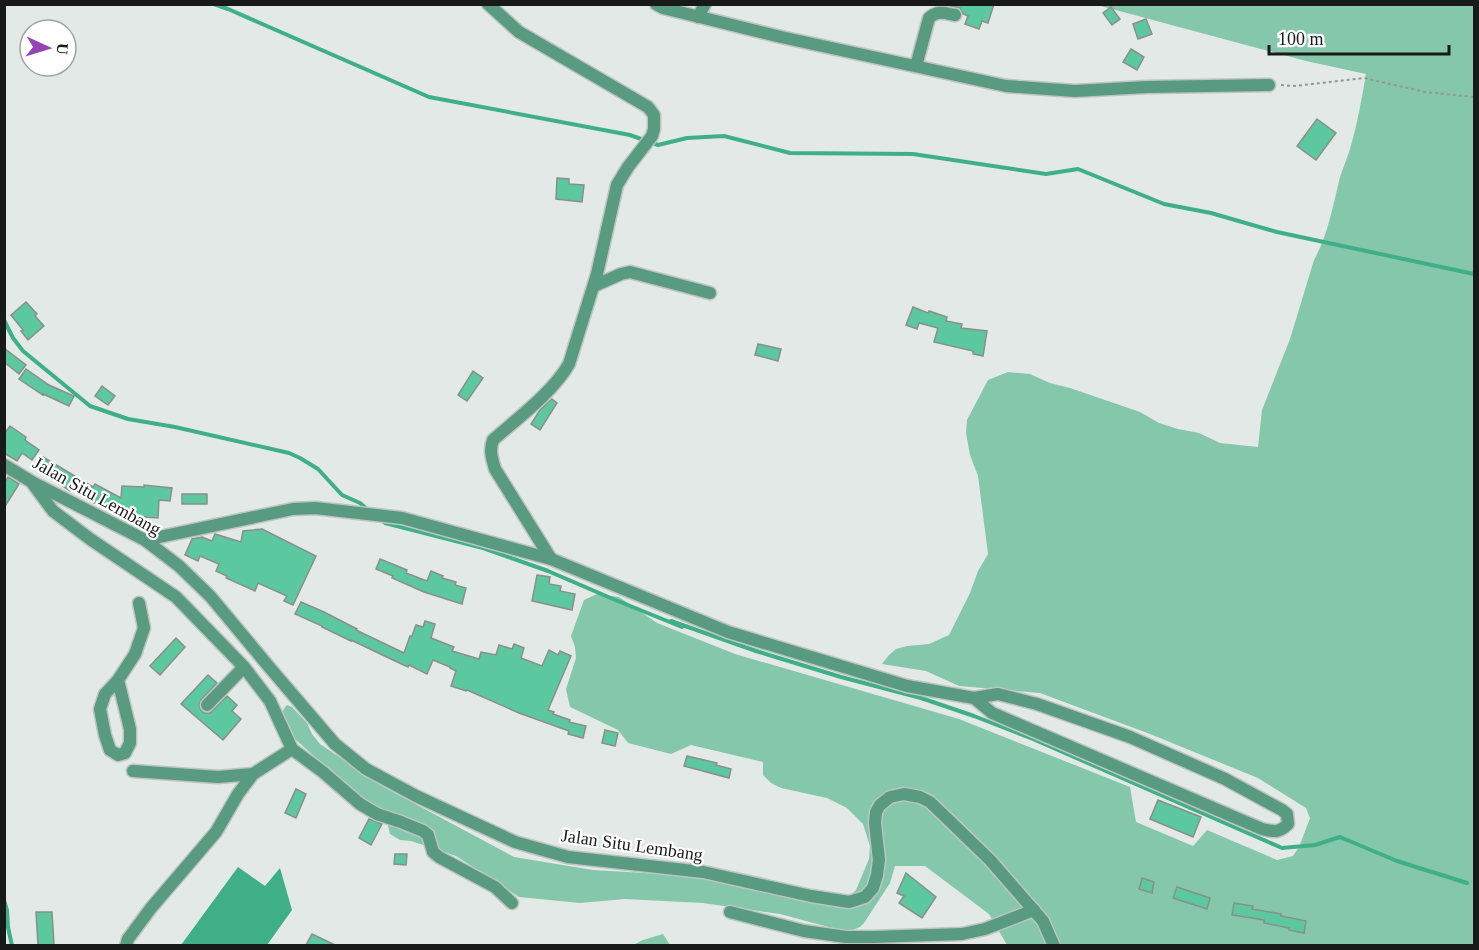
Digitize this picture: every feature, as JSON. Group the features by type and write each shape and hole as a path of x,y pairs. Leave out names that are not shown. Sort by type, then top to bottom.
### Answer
{"street":[{"path":"488,4 519,32 648,107 655,121 652,136 617,185 594,286 569,364 551,388 493,440 490,448 495,469 551,559"},
{"path":"656,4 663,8 781,37 1006,86 1075,91 1269,85"},
{"path":"698,17 705,4"},
{"path":"916,66 929,18 934,13 942,12 955,15"},
{"path":"594,286 630,272 710,292"},
{"name":"Jalan Situ Lembang","path":"4,465 32,482 145,540 179,566 210,596 335,744 366,769 416,796 515,842 568,857 703,872 849,902 865,897 873,888 879,860 875,823 876,812 880,805 890,796 904,794 920,797 930,802 990,860 1043,921 1054,945"},
{"path":"32,482 53,511 176,597 244,667 270,701 292,749 360,804 377,814 423,831 428,835 433,852 439,857 495,887 512,903"},
{"path":"145,540 293,509 315,508 402,519 551,559 728,632 908,686 974,698 998,694 1130,737 1225,779 1282,810 1287,814 1288,824 1282,830 1271,831 1262,828 992,713 974,698"},
{"path":"118,680 130,729 130,743 125,753 118,755 110,750 100,709 105,694 118,680 135,654 144,628 139,603"},
{"path":"207,705 244,667"},
{"path":"126,945 151,908 216,832 238,794 253,774 292,749"},
{"path":"133,771 218,777 253,774"},
{"path":"730,912 804,931 846,937 962,934 985,929 1034,910"}],"path":[{"path":"1269,85 1295,86 1364,78 1425,92 1474,97"}],"shaded area":[{"path":"1097,5 1474,5 1474,945 1007,945 989,914 925,866 895,866 890,883 864,923 847,932 780,914 703,903 625,899 580,903 519,897 456,856 411,841 400,840 390,834 385,813 362,799 296,740 282,718 287,705 292,707 307,723 320,744 380,785 514,857 593,870 680,875 722,881 840,905 856,890 869,859 870,846 863,824 847,808 827,798 781,788 771,783 763,775 763,762 691,745 671,754 628,743 618,730 570,707 566,689 576,658 571,636 584,600 597,594 619,597 657,623 735,654 959,719 1130,787 1136,822 1193,846 1207,830 1277,860 1293,856 1299,847 1310,818 1306,808 1258,778 1040,693 959,686 926,671 882,664 896,649 929,644 949,635 988,554 978,476 970,455 966,433 967,420 988,380 1008,372 1030,374 1050,383 1140,412 1159,423 1199,433 1220,443 1258,447 1262,410 1290,339 1314,260 1327,230 1340,177 1354,134 1366,74 1306,61"},
{"path":"238,867 265,886 280,868 292,910 267,945 181,945"},
{"path":"663,934 670,945 633,945 643,940"}],"building":[{"path":"941,4 994,4 988,23 982,21 979,29 965,24 968,16 963,14 960,8"},
{"path":"1111,7 1120,19 1112,25 1103,13"},
{"path":"1146,19 1152,34 1138,39 1133,24"},
{"path":"1131,49 1144,57 1137,70 1123,62"},
{"path":"1317,119 1336,133 1316,160 1297,146"},
{"path":"557,178 569,179 569,184 584,185 582,202 556,199"},
{"path":"26,302 44,326 28,340 11,315"},
{"path":"913,307 947,317 946,321 962,324 961,328 987,331 983,356 973,354 973,351 934,342 938,328 919,323 917,329 906,325"},
{"path":"758,344 781,349 778,361 755,355"},
{"path":"4,348 26,365 19,374 4,362"},
{"path":"26,369 49,385 74,396 69,406 43,395 19,379"},
{"path":"473,371 483,378 467,401 458,395"},
{"path":"102,386 115,396 108,405 95,396"},
{"path":"552,399 557,403 540,430 531,424 540,410"},
{"path":"10,426 39,450 32,460 22,453 17,461 4,453 4,434"},
{"path":"43,457 93,487 95,484 121,498 122,486 144,487 144,485 172,488 170,501 159,500 158,518 131,516 130,518 94,503 71,489 70,491 58,483 59,481 36,468"},
{"path":"8,477 19,484 4,508 4,484"},
{"path":"182,494 207,494 207,504 182,504"},
{"path":"262,529 316,556 293,605 284,601 287,596 258,583 255,591 226,578 227,576 216,571 219,564 200,556 198,561 185,555 192,539 202,537 212,541 215,534 241,542 243,531"},
{"path":"380,559 427,581 431,571 443,576 442,578 456,582 455,585 466,588 462,604 424,592 392,578 393,576 376,569"},
{"path":"537,575 550,577 549,584 561,586 560,591 575,594 572,610 532,601"},
{"path":"301,602 404,653 416,625 423,627 425,621 435,624 431,638 454,647 452,651 479,659 481,652 496,655 499,645 512,649 514,644 524,648 521,658 542,666 549,650 558,655 560,651 571,656 548,710 570,720 569,722 586,726 583,738 568,734 569,731 519,713 467,690 451,686 456,671 450,667 433,660 427,674 295,614"},
{"path":"176,638 185,647 160,675 150,666"},
{"path":"208,675 217,683 201,700 199,704 201,710 204,713 210,713 227,696 237,705 232,711 241,719 223,740 181,704"},
{"path":"605,730 618,733 615,746 602,743"},
{"path":"687,756 731,769 729,778 684,766"},
{"path":"296,789 306,794 296,818 285,813"},
{"path":"1158,800 1201,817 1193,837 1150,819"},
{"path":"369,819 382,824 371,845 359,838"},
{"path":"395,854 407,854 406,865 394,864"},
{"path":"906,873 936,897 922,918 899,903 904,896 897,893"},
{"path":"1142,878 1154,882 1152,893 1139,889"},
{"path":"1177,887 1210,898 1207,909 1173,898"},
{"path":"1234,903 1306,921 1304,933 1264,923 1264,920 1232,915"},
{"path":"36,912 52,912 54,945 38,945"},
{"path":"312,934 335,945 306,945"}],"waterway":[{"path":"214,4 429,97 630,135 658,145 687,138 724,136 790,153 913,154 1046,174 1078,169 1164,204 1211,213 1277,232 1474,274"},
{"path":"4,320 23,351 90,406 128,419 175,427 289,453 318,469 342,495 360,503 368,510"},
{"path":"381,520 385,523 483,548 548,571 682,627 671,621 756,651 921,698 974,716 1033,739 1282,848 1315,845 1340,837 1397,861 1467,883"},
{"path":"4,900 12,946"}]}
